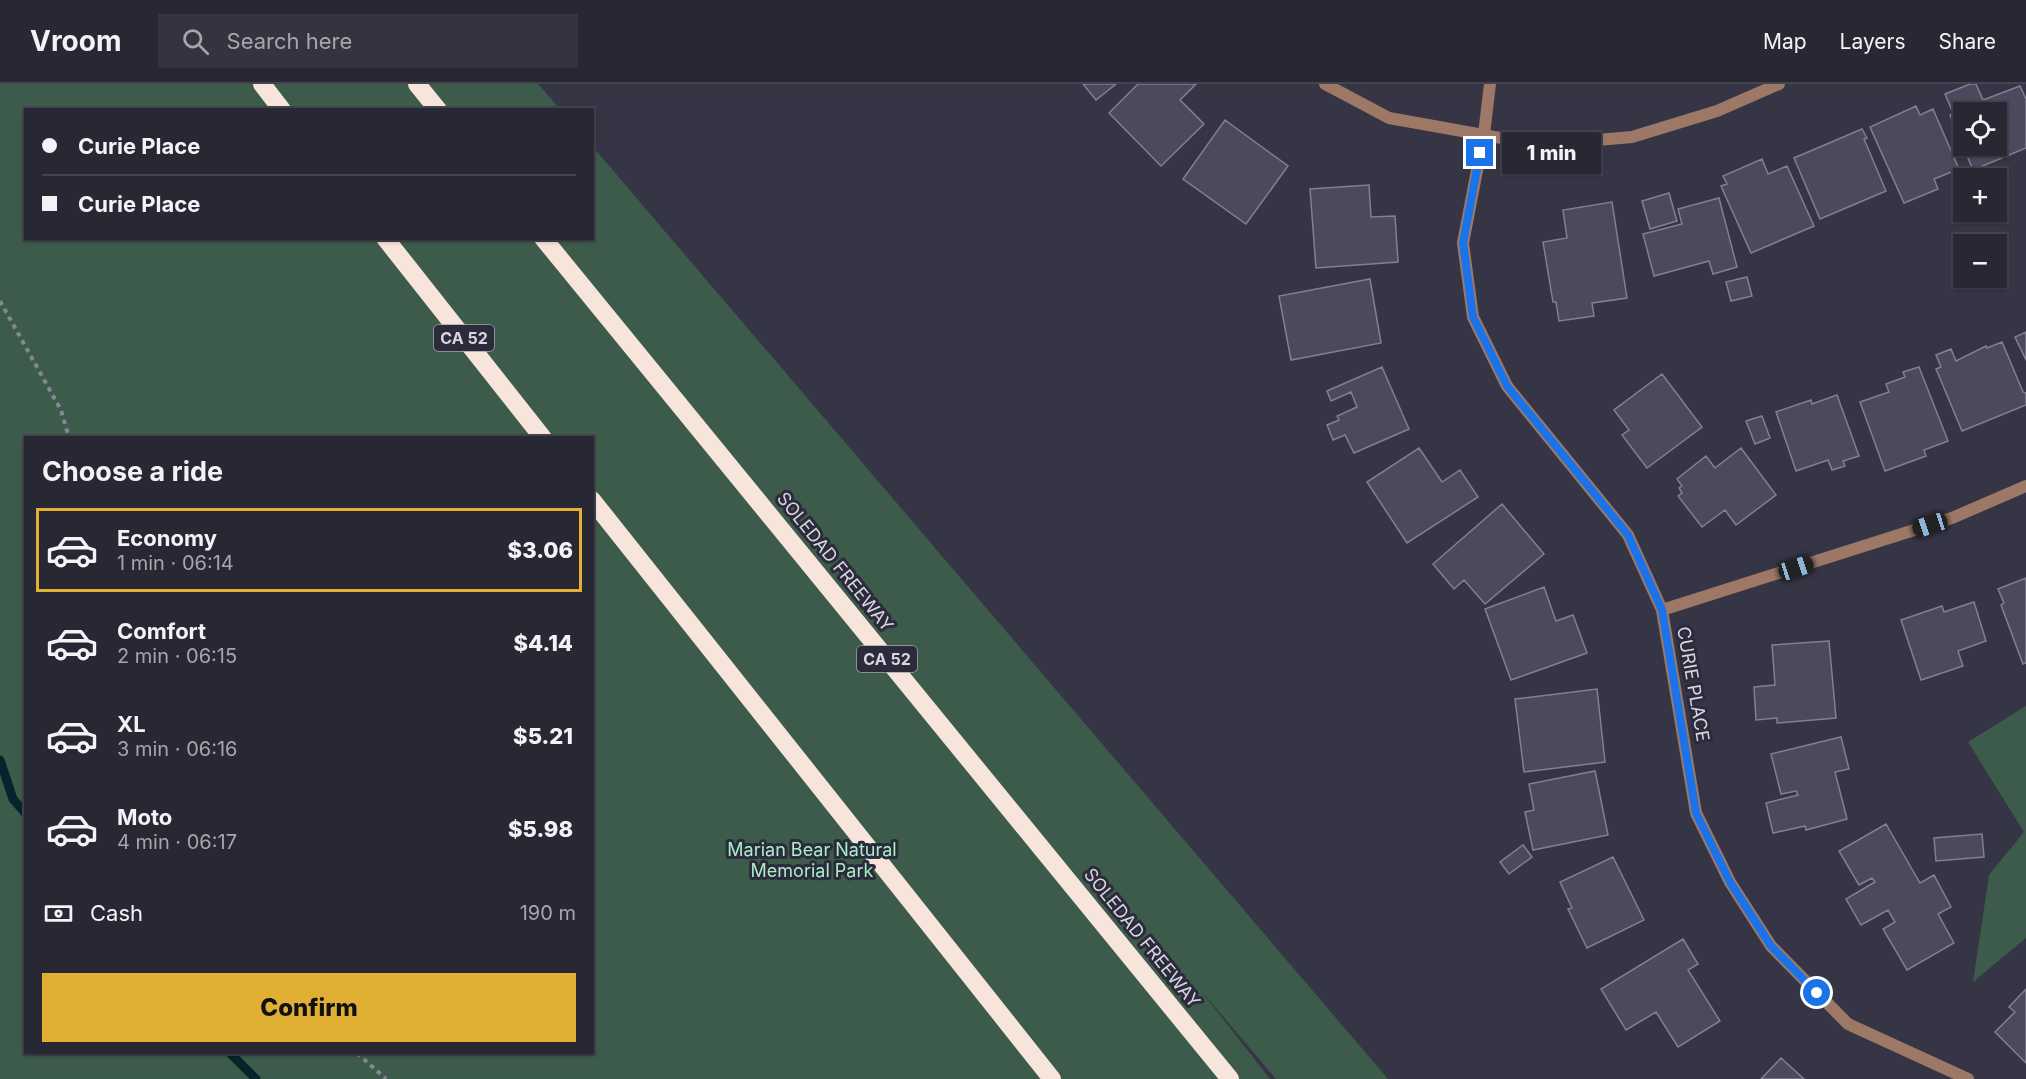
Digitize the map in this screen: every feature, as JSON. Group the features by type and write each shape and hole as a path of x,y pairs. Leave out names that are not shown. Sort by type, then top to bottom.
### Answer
{"highway":[{"path":"262,84 280,108"},
{"path":"417,84 436,108"},
{"name":"CA 52","path":"387,240 541,436"},
{"name":"SOLEDAD FREEWAY","path":"545,240 1230,1079"},
{"path":"594,503 1052,1079"}],"street":[{"path":"1325,84 1389,118 1540,145 1632,137 1718,111 1779,84"},
{"name":"CURIE PLACE","path":"1490,84 1484,134 1463,243 1473,317 1507,386 1628,535 1662,610 1696,813 1730,882 1771,946 1848,1024 1968,1079"},
{"path":"1662,610 1952,518 2026,486"}],"path":[{"path":"0,301 61,410 68,436"},
{"path":"358,1054 386,1079"}],"green space":[{"name":"Marian Bear Natural Memorial Park","path":"0,84 538,84 559,108 24,108 24,240 594,240 594,148 1388,1079 1276,1079 1198,987 1270,1079 0,1079"},
{"path":"2026,706 2026,938 1973,982 1989,875 2024,832 1968,742"}],"building":[{"path":"1083,84 1116,84 1096,100"},
{"path":"1138,84 1196,84 1180,100 1204,124 1161,166 1109,113"},
{"path":"1970,84 1976,84 1983,100 2020,86 2026,99 2026,148 2007,156 2007,102 1953,102 1953,113 1945,94"},
{"path":"1916,106 1920,115 1933,109 1959,168 1953,168 1953,171 1934,179 1938,189 1904,203 1870,127"},
{"path":"1225,120 1288,166 1246,224 1183,179"},
{"path":"1862,129 1886,191 1820,219 1794,158"},
{"path":"1967,156 2007,156 1978,168 1972,168"},
{"path":"1762,159 1768,174 1787,166 1814,226 1751,253 1721,186 1727,184 1723,176"},
{"path":"1369,185 1371,217 1395,216 1398,262 1316,268 1310,189"},
{"path":"1669,193 1677,221 1650,229 1642,201"},
{"path":"1719,198 1737,267 1713,274 1709,261 1654,276 1643,234 1682,224 1678,209"},
{"path":"1612,202 1627,298 1592,303 1594,316 1559,321 1556,302 1553,302 1543,242 1567,238 1563,210"},
{"path":"1747,277 1752,296 1731,301 1726,282"},
{"path":"1370,279 1381,343 1291,360 1279,296"},
{"path":"2026,332 2026,360 2015,337"},
{"path":"2002,342 2023,392 2026,393 2026,405 1962,431 1936,369 1941,367 1936,355 1951,349 1956,361 1986,346 1987,348"},
{"path":"1382,367 1409,429 1354,453 1345,435 1333,440 1327,425 1339,420 1337,416 1357,407 1351,392 1331,401 1327,391"},
{"path":"1919,367 1948,441 1924,450 1926,456 1885,471 1860,402 1889,392 1886,384 1905,377 1903,372"},
{"path":"1662,374 1702,427 1647,468 1622,435 1629,430 1614,410"},
{"path":"1837,395 1859,456 1843,461 1845,466 1832,470 1828,460 1796,471 1776,412 1811,400 1812,404"},
{"path":"1762,416 1770,438 1755,444 1746,421"},
{"path":"1419,448 1442,482 1460,470 1478,497 1407,543 1367,482"},
{"path":"1741,448 1776,495 1736,525 1725,510 1702,527 1678,496 1682,493 1679,488 1682,486 1677,479 1706,456 1715,468"},
{"path":"1502,504 1544,554 1485,604 1464,580 1454,589 1433,564"},
{"path":"2026,578 2026,663 2023,664 2001,605 2004,603 1998,589"},
{"path":"1544,587 1556,621 1573,615 1587,653 1511,680 1485,609"},
{"path":"1974,602 1986,641 1958,651 1963,666 1921,680 1901,620 1942,606 1944,612"},
{"path":"1829,641 1836,718 1777,723 1777,718 1756,720 1754,687 1775,685 1772,645"},
{"path":"1597,689 1605,762 1524,772 1515,699"},
{"path":"1841,737 1849,769 1835,772 1847,819 1806,830 1805,826 1773,833 1766,803 1798,795 1796,791 1781,794 1771,754"},
{"path":"1595,771 1608,835 1533,850 1525,812 1534,810 1529,784"},
{"path":"1886,824 1920,883 1934,875 1951,907 1938,914 1954,943 1907,970 1883,929 1895,922 1888,910 1861,925 1846,899 1875,882 1872,878 1859,885 1839,851"},
{"path":"1982,834 1984,857 1936,861 1934,838"},
{"path":"1523,845 1532,857 1509,874 1500,862"},
{"path":"1613,857 1644,920 1587,948 1568,909 1572,908 1560,882"},
{"path":"1683,939 1698,964 1688,970 1720,1021 1678,1047 1656,1012 1626,1030 1601,989"},
{"path":"2026,989 2026,1063 1995,1032 2015,1012 2009,1007"},
{"path":"1781,1058 1804,1079 1761,1079"}],"waterway":[{"path":"0,760 13,799 24,812"},
{"path":"231,1054 256,1079"}],"route":[{"path":"1480,153 1463,243 1473,317 1507,386 1628,535 1662,610 1696,813 1730,882 1771,946 1817,993"}]}
